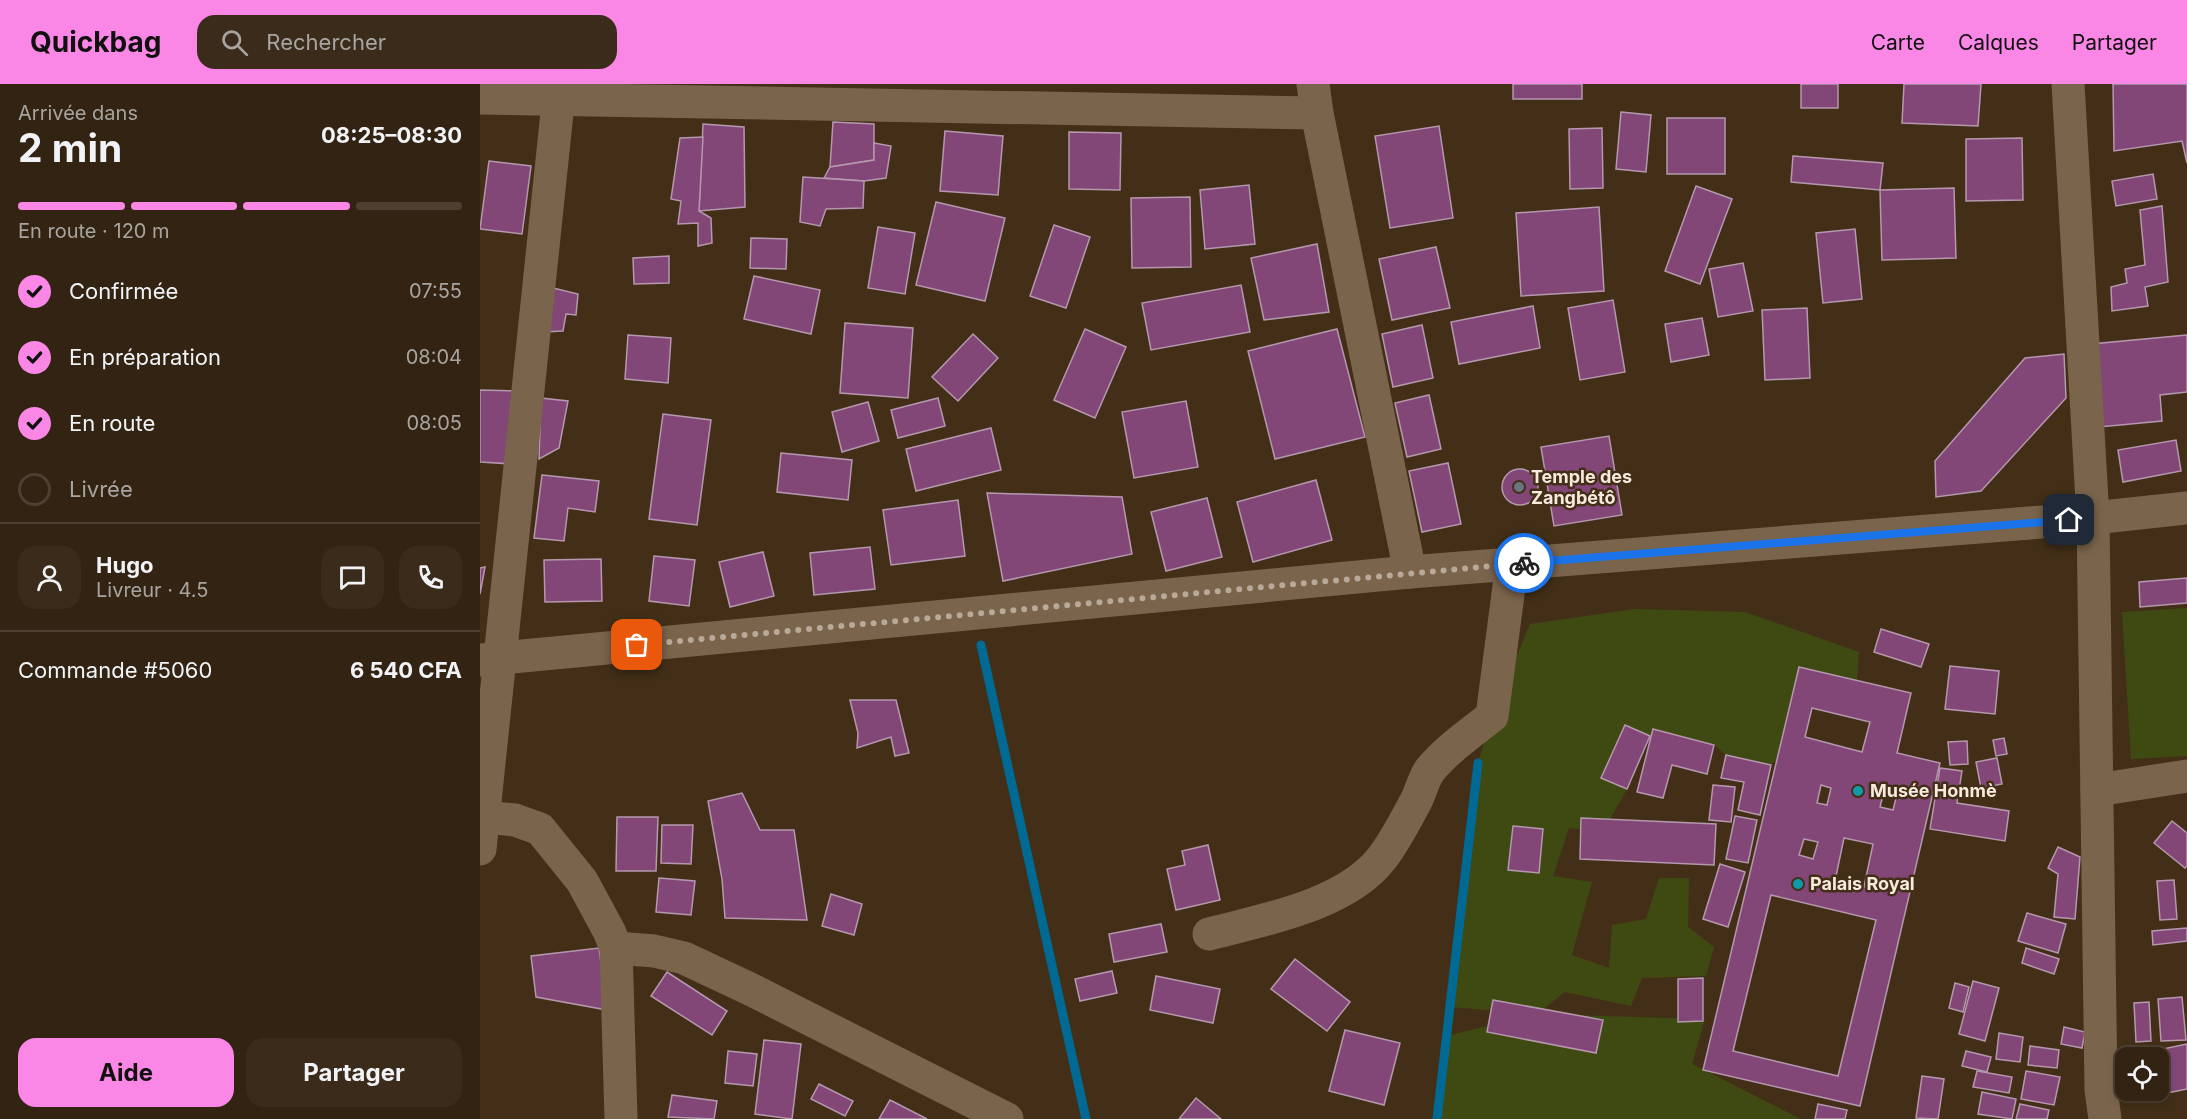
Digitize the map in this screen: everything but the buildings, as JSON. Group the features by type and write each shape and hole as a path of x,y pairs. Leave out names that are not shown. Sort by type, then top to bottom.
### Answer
{"street":[{"path":"2068,84 2093,518 2101,1109"},
{"path":"480,849 490,659 560,92"},
{"path":"480,98 560,92 1315,99 1410,572"},
{"path":"490,659 1410,572 2093,518 2187,508"},
{"path":"1209,934 1278,916 1335,895 1350,887 1382,859 1416,800 1428,772 1452,748 1492,716 1512,564"},
{"path":"2097,790 2187,776"},
{"path":"483,817 515,820 540,829 582,881 609,931 616,948 621,1119"},
{"path":"616,948 654,951 684,958 1007,1119"}],"green space":[{"path":"2187,608 2187,756 2131,759 2122,612"},
{"path":"1635,609 1745,612 1859,652 1857,680 1799,667 1777,760 1771,765 1726,755 1714,745 1654,729 1650,736 1625,725 1601,778 1627,789 1603,832 1569,828 1553,876 1592,882 1572,955 1609,968 1612,925 1646,919 1659,878 1689,878 1688,927 1714,947 1706,976 1642,978 1631,1006 1565,992 1537,1014 1705,1019 1692,1064 1801,1119 1437,1119 1447,1036 1534,1014 1450,1007 1478,763 1492,716 1530,624"}],"waterway":[{"path":"981,645 1086,1119"},
{"path":"1437,1119 1478,763"}],"way so far":[{"path":"637,645 1524,563"}],"place":[{"name":"Temple des Zangbétô","path":"1519,487"},
{"name":"Musée Honmè","path":"1858,791"},
{"name":"Palais Royal","path":"1798,884"}],"route":[{"path":"1524,563 2069,520"}]}
